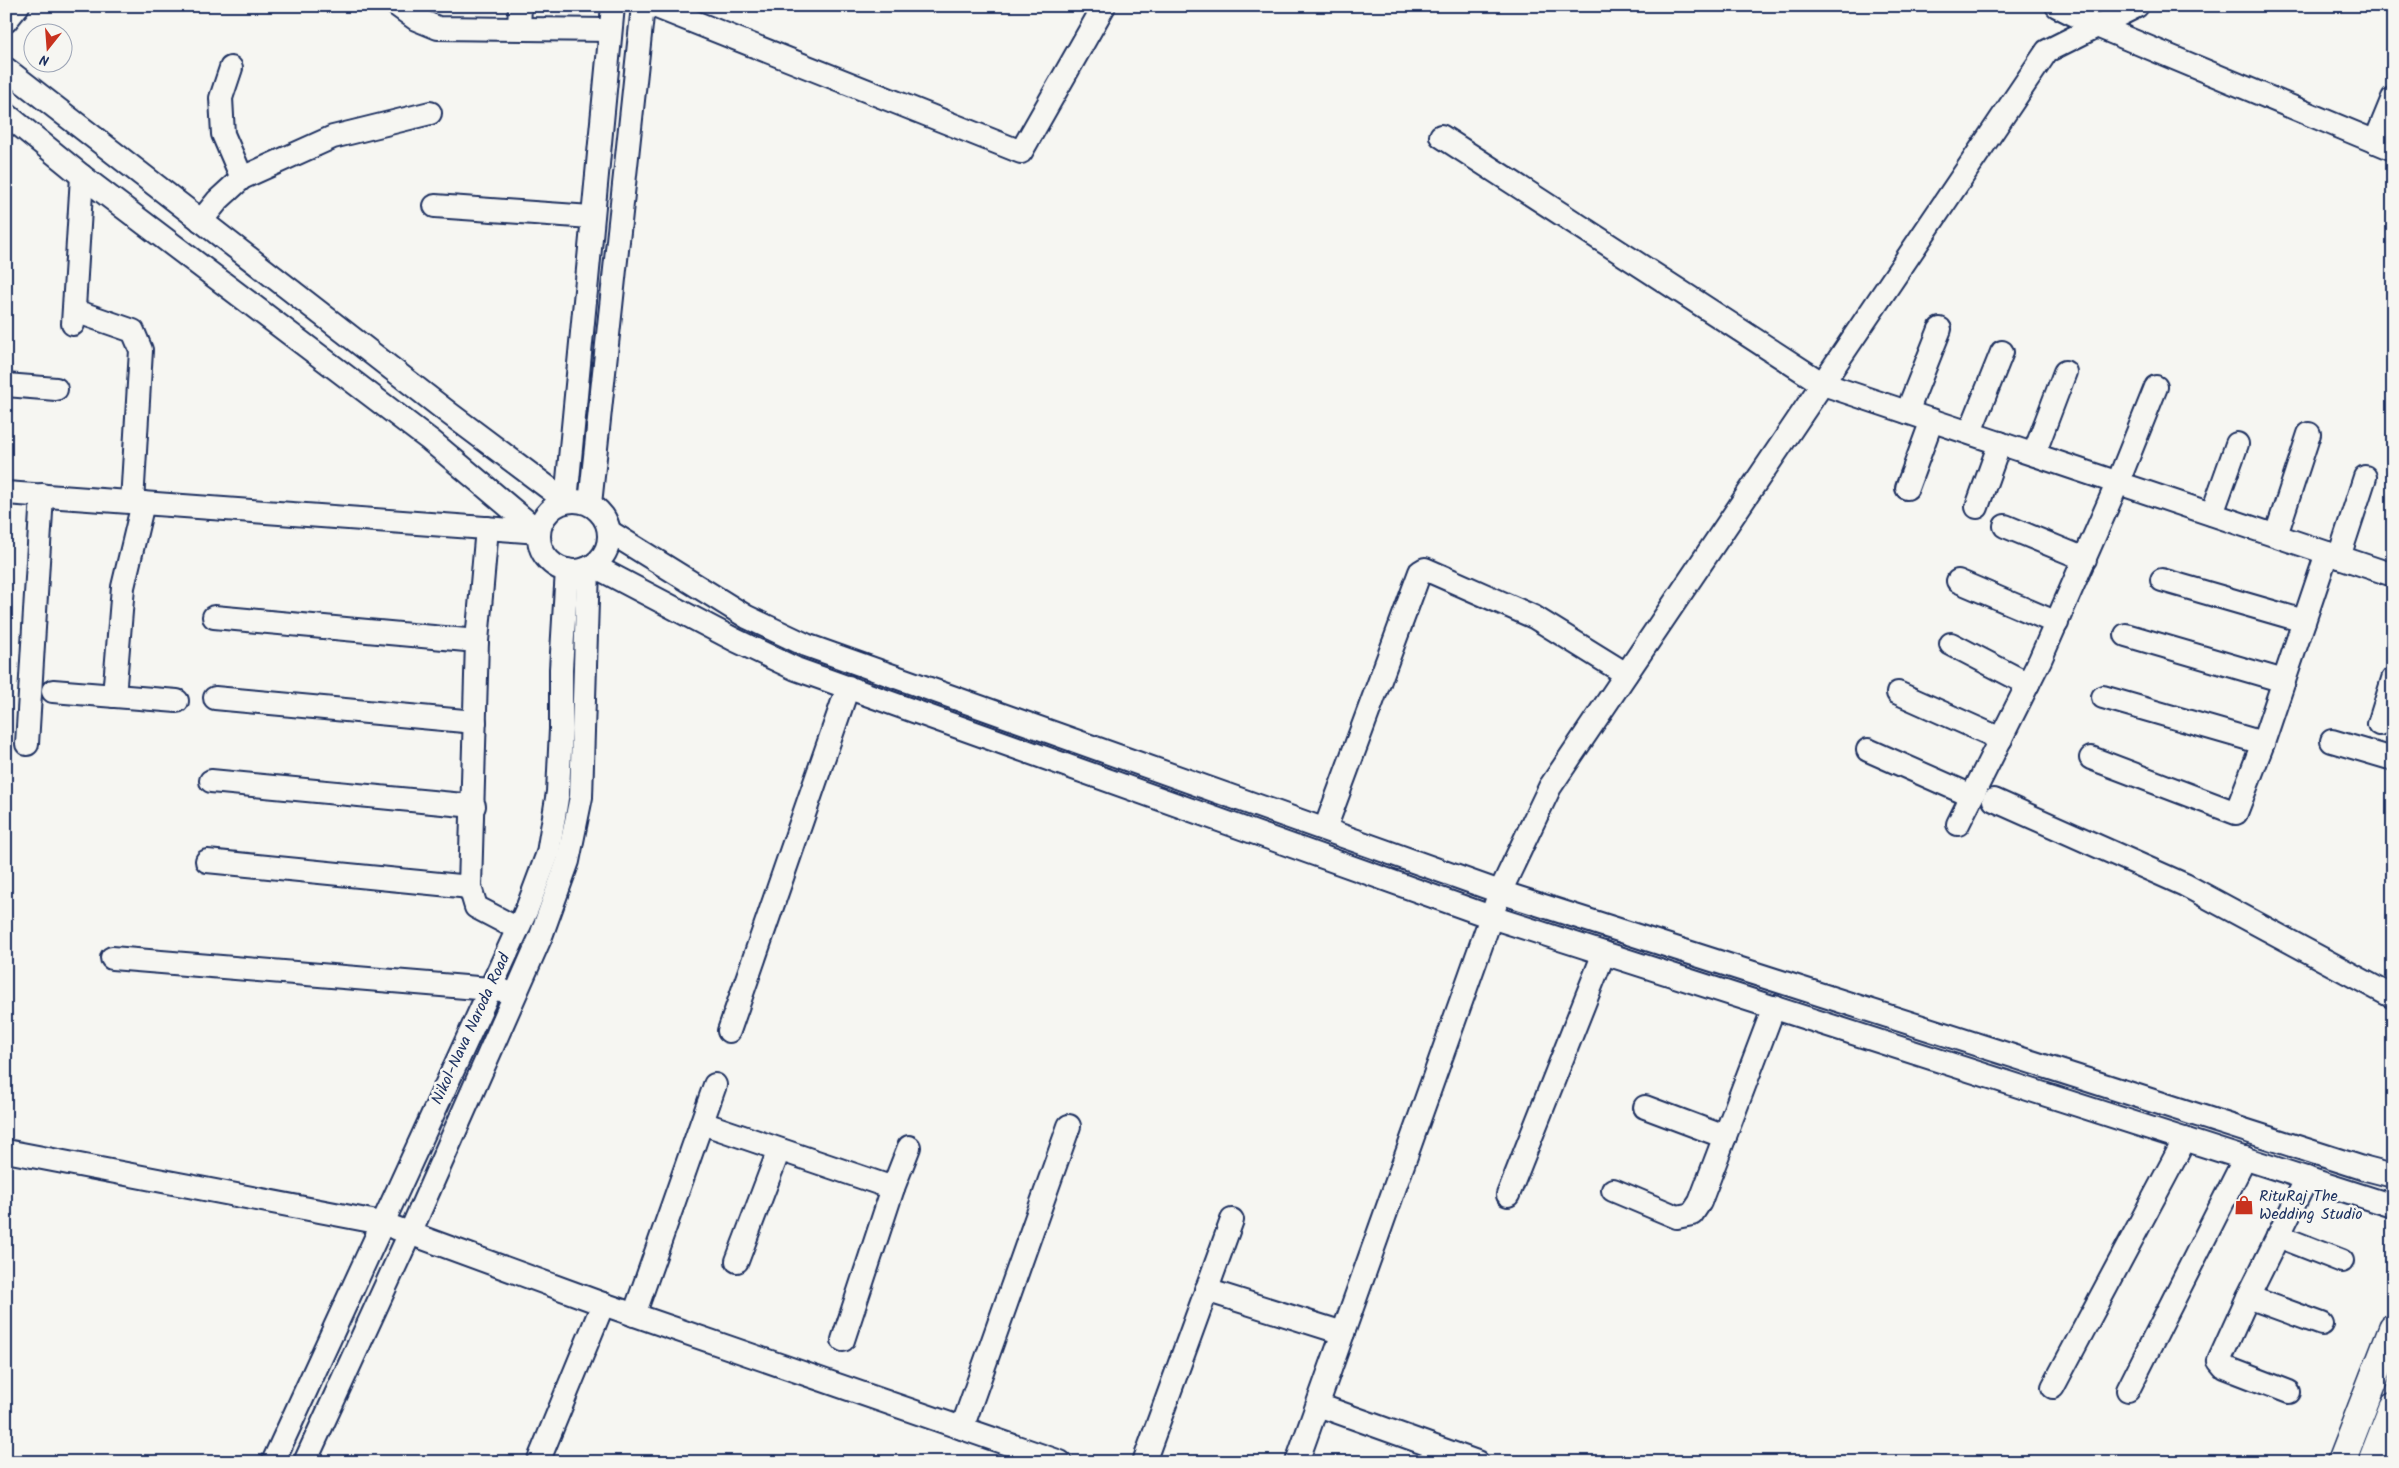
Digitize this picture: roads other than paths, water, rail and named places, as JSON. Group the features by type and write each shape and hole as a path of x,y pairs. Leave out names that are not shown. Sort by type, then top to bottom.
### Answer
{"main road":[{"path":"2341,1462 2393,1328"},
{"path":"2372,1462 2393,1408"}],"street":[{"path":"6,21 18,6"},
{"path":"398,6 416,19 438,28 519,17 610,30"},
{"path":"566,502 612,6"},
{"path":"590,504 643,6"},
{"path":"654,6 1020,152 1104,6"},
{"path":"2057,6 2097,26 2384,145 2393,98"},
{"path":"1298,1462 1500,892 1550,787 2047,51 2136,6"},
{"path":"231,68 222,98 223,134 242,178"},
{"path":"6,70 566,502"},
{"path":"202,221 218,200 242,178 333,137 430,113"},
{"path":"6,114 82,176 430,440 539,532"},
{"path":"1442,136 1823,384 2393,575"},
{"path":"82,176 79,319 134,331 141,350 138,502 123,587 114,696"},
{"path":"435,206 591,218"},
{"path":"1907,412 1940,329"},
{"path":"1970,432 2002,352"},
{"path":"2034,454 2065,372"},
{"path":"6,385 56,389"},
{"path":"1958,824 1983,798 2001,739 2085,559 2156,386"},
{"path":"1907,488 1932,420"},
{"path":"2276,535 2309,434"},
{"path":"1977,507 2000,443"},
{"path":"2212,514 2237,444"},
{"path":"2090,758 2236,813 2263,744 2304,621 2365,477"},
{"path":"6,492 539,532"},
{"path":"27,744 42,495"},
{"path":"583,568 606,551 610,532 606,520 590,504 578,501 566,502 553,507 544,516 539,532 539,544 544,555 559,568 583,568 796,669 1492,916 2393,1206"},
{"path":"2005,526 2085,559"},
{"path":"486,528 477,641 474,806 470,887 476,907 518,929"},
{"path":"610,532 747,617 806,645 1500,892 2366,1169 2393,1176"},
{"path":"305,1462 410,1233 541,936 568,861 581,797 583,568"},
{"name":"Nikol-Nava Naroda Road","path":"272,1462 518,929 548,853 558,792 561,669 583,568"},
{"path":"1325,829 1420,572 1425,569 1534,617 1626,674"},
{"path":"2162,580 2304,621"},
{"path":"1958,581 2057,622"},
{"path":"214,617 477,641"},
{"path":"2126,635 2284,681"},
{"path":"1951,644 2028,684"},
{"path":"2379,724 2393,679"},
{"path":"729,1031 848,687"},
{"path":"53,691 177,701"},
{"path":"1898,693 2001,739"},
{"path":"2104,697 2263,744"},
{"path":"215,698 475,722"},
{"path":"2332,741 2393,760"},
{"path":"1868,750 2185,886 2393,996"},
{"path":"211,781 474,806"},
{"path":"207,861 470,887"},
{"path":"1508,1195 1604,953"},
{"path":"112,958 516,992"},
{"path":"1613,1190 1677,1216 1692,1214 1700,1202 1774,1007"},
{"path":"634,1315 715,1085"},
{"path":"1645,1107 1725,1137"},
{"path":"702,1123 892,1188"},
{"path":"962,1428 1069,1126"},
{"path":"2053,1387 2185,1139"},
{"path":"843,1340 892,1188 909,1147"},
{"path":"737,1261 779,1150"},
{"path":"6,1151 382,1223 602,1304 1060,1462"},
{"path":"2128,1390 2245,1158"},
{"path":"2290,1392 2224,1367 2219,1362 2248,1297 2307,1178"},
{"path":"1144,1462 1232,1220"},
{"path":"2278,1236 2342,1261"},
{"path":"1206,1290 1343,1333"},
{"path":"2248,1297 2322,1324"},
{"path":"538,1462 602,1304"},
{"path":"1318,1405 1477,1462"}],"place":[{"name":"RituRaj The Wedding Studio","path":"2244,1205"}]}
